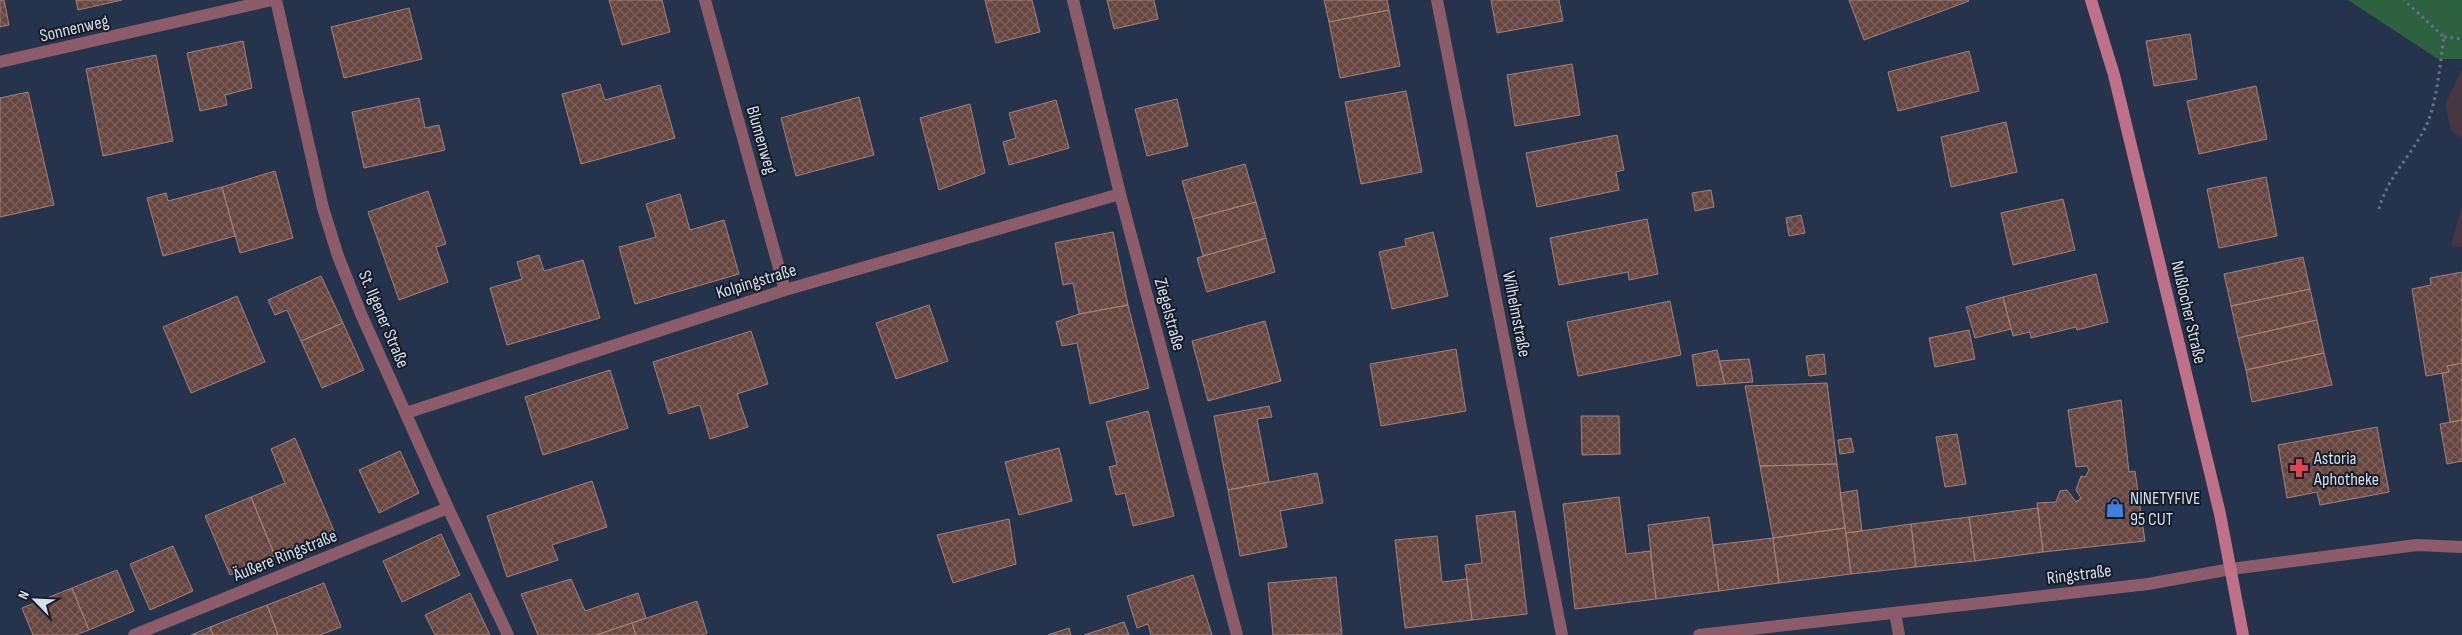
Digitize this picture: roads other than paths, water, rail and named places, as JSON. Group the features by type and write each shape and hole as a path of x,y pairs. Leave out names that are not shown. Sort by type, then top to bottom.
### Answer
{"street":[{"name":"Sonnenweg","path":"0,62 272,0"},
{"name":"St. Ilgener Straße","path":"276,0 323,208 338,256 361,314 448,508 508,635"},
{"name":"Blumenweg","path":"704,0 785,290"},
{"name":"Ziegelstraße","path":"1073,0 1120,194 1237,635"},
{"name":"Wilhelmstraße","path":"1437,0 1562,635"},
{"name":"Nußlocher Straße","path":"2092,0 2117,84 2231,569 2242,635"},
{"name":"Kolpingstraße","path":"406,413 785,290 1120,194"},
{"name":"Äußere Ringstraße","path":"134,635 448,508"},
{"name":"Ringstraße","path":"1699,635 2148,584 2231,569 2417,545 2462,547"},
{"path":"1895,614 1899,635"}],"place":[{"name":"Astoria Aphotheke","path":"2299,468"},
{"name":"NINETYFIVE 95 CUT","path":"2115,508"}]}
